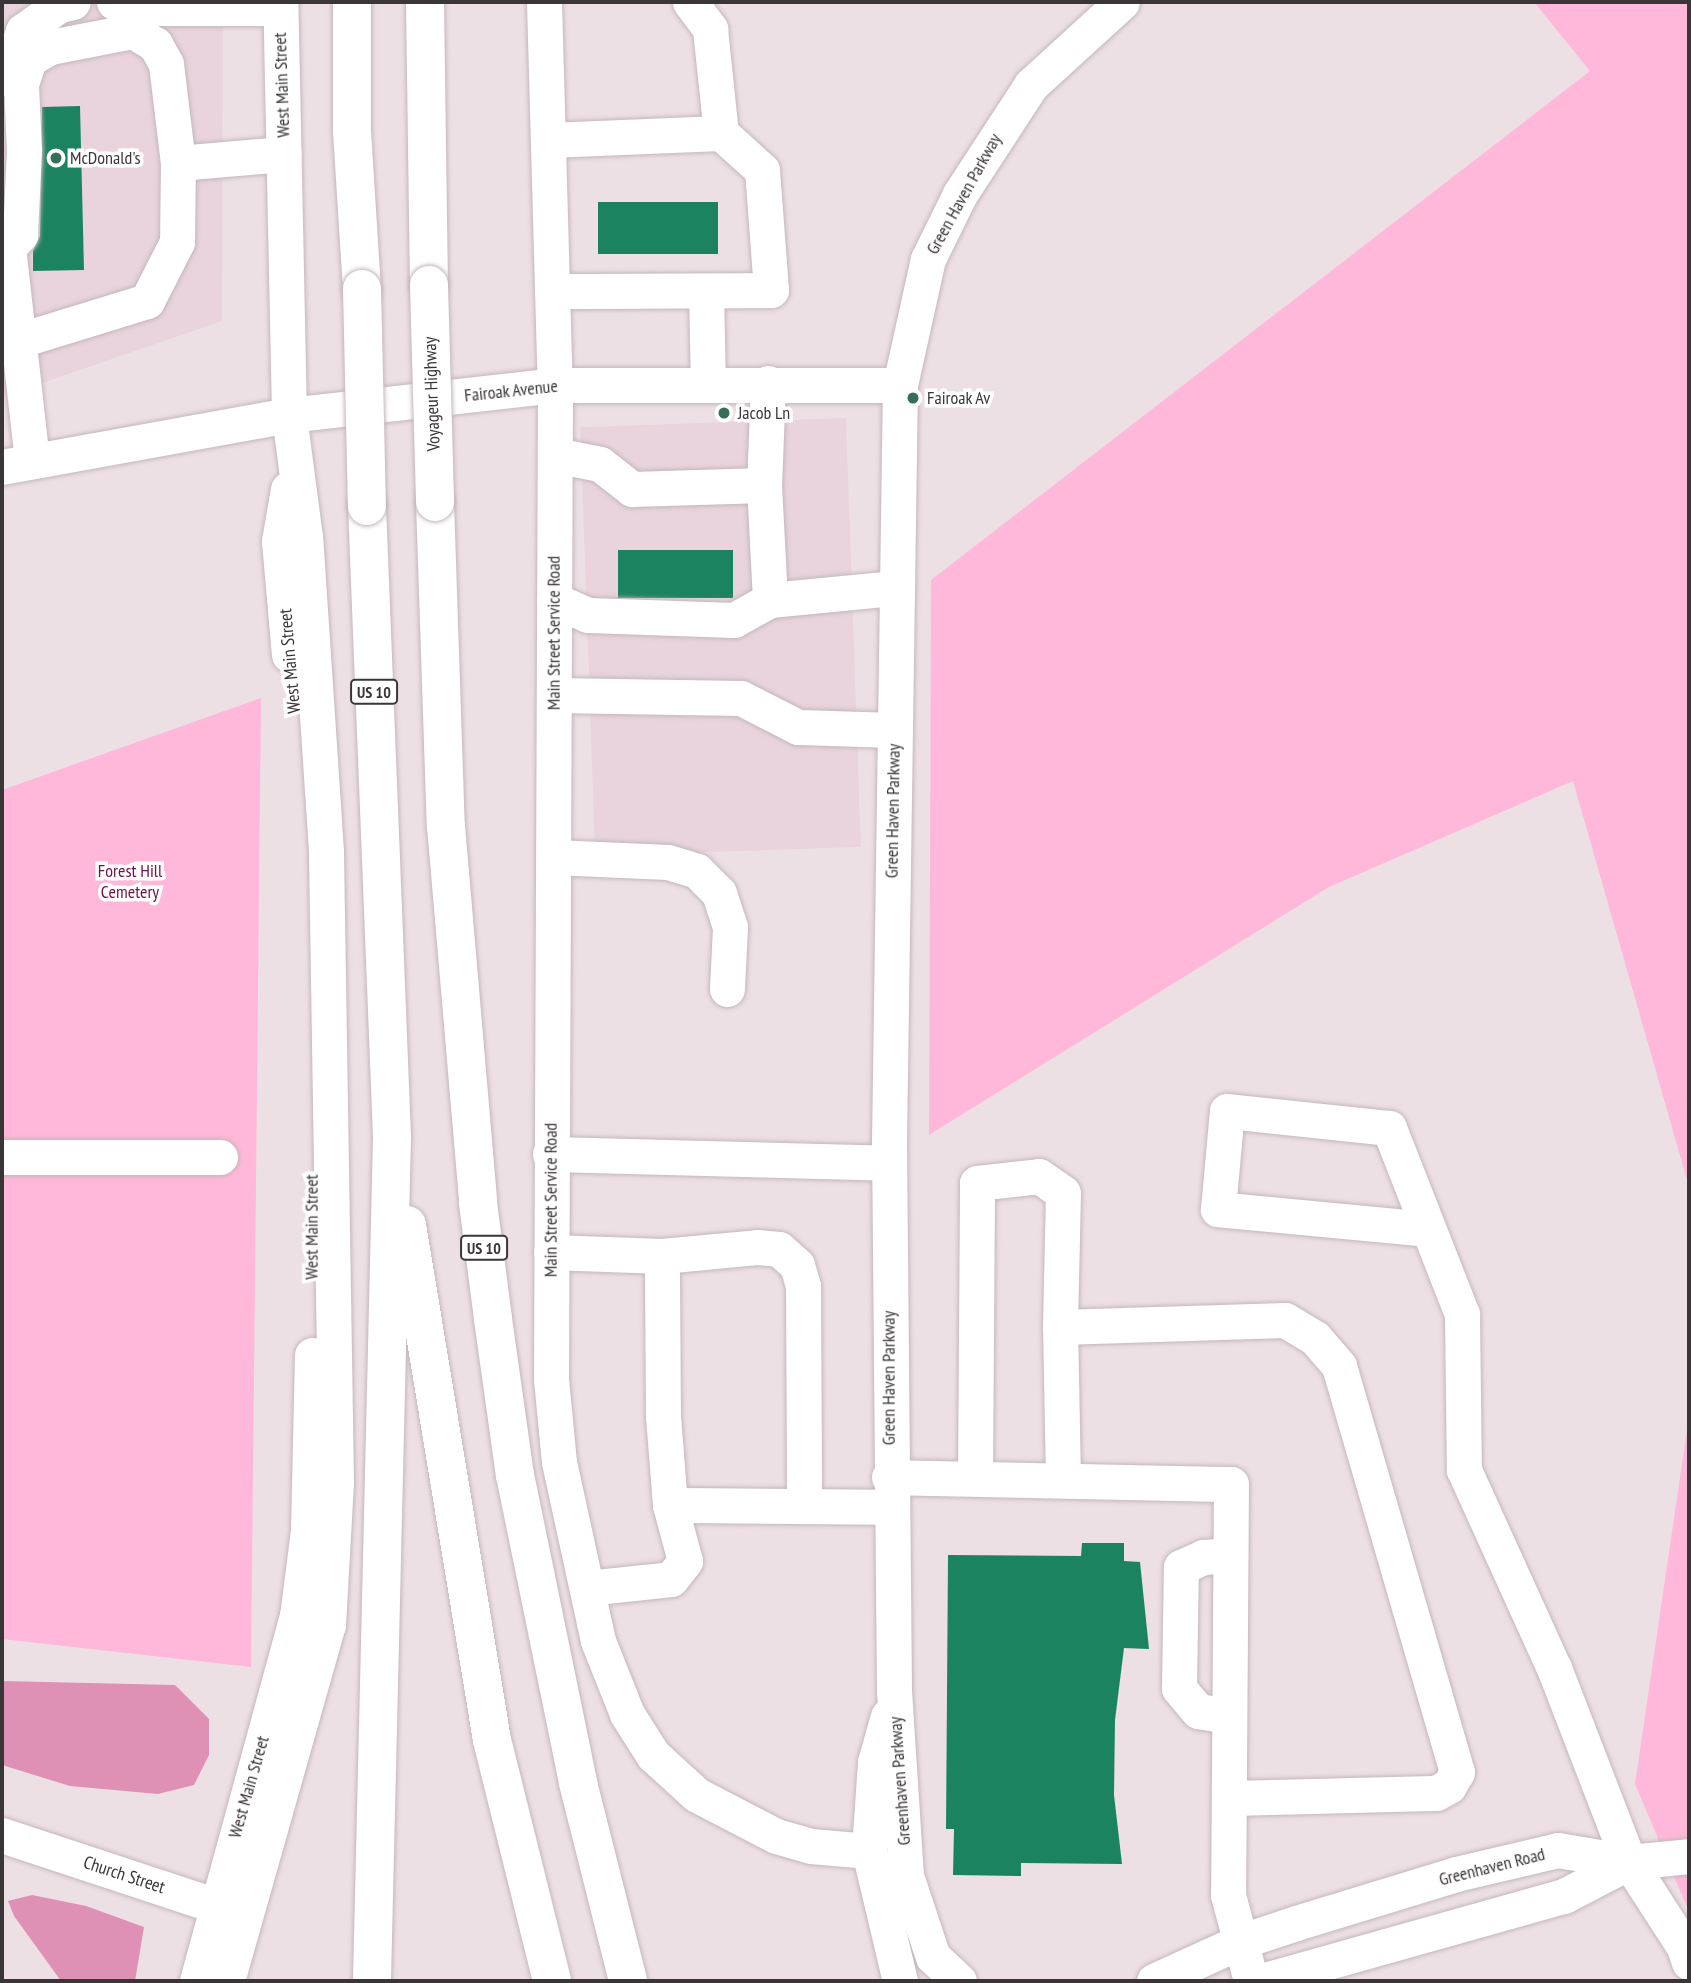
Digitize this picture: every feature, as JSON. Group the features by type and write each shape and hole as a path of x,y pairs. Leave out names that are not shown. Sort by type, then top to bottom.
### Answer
{"highway":[{"name":"US 10","path":"352,2 352,131 362,289 367,506 392,1137 492,1740 552,1981"},
{"name":"Voyageur Highway","path":"425,2 429,285 446,826 478,1203 518,1489 578,1783 628,1981"},
{"path":"372,1981 392,1137"}],"street":[{"path":"17,464 17,341 6,250 6,82 23,31 59,5 73,2"},
{"path":"114,2 129,8 280,5"},
{"name":"Main Street Service Road","path":"544,2 555,385 551,1380 559,1462 598,1641 627,1714 653,1755 697,1795 776,1836 838,1850 869,1851"},
{"path":"552,291 771,290 762,170 721,132 710,29 690,2"},
{"name":"Green Haven Parkway","path":"894,1692 889,1492 889,1163 895,588 900,385 928,259 960,194 1031,85 1122,2"},
{"name":"West Main Street","path":"197,1981 230,1910 328,1625 336,1482 326,851 305,537 289,415 280,5"},
{"path":"6,250 20,235 24,152 21,84 29,59 50,47 133,31 155,44 166,64 178,163 177,242 147,301 17,341"},
{"path":"548,140 721,132"},
{"path":"178,163 284,154"},
{"path":"706,291 708,384"},
{"path":"768,383 764,485 770,600"},
{"name":"Fairoak Avenue","path":"17,464 289,415 555,385 900,385"},
{"path":"555,455 600,464 632,489 764,485"},
{"path":"554,600 589,615 734,621 770,600 895,588"},
{"path":"554,695 741,698 798,727 894,730"},
{"path":"554,857 668,862 697,871 719,893 730,927 727,989"},
{"path":"1428,1229 1217,1209 1227,1111 1389,1128 1462,1314 1464,1470 1554,1668 1629,1863 1684,1947 1689,1962"},
{"path":"550,1154 889,1163"},
{"path":"2,1157 220,1157"},
{"path":"975,1478 977,1183 1039,1176 1063,1193 1060,1326 1063,1480"},
{"path":"551,1252 662,1256 757,1247 779,1249 797,1265 803,1286 804,1506"},
{"path":"587,1588 658,1582 680,1571 685,1561 670,1505 663,1417 662,1256"},
{"path":"1060,1326 1285,1320 1315,1338 1339,1366 1457,1772 1449,1786 1436,1793 1229,1798"},
{"path":"670,1505 804,1506 975,1478 1231,1484 1228,1895 1251,1981"},
{"path":"1230,1555 1203,1557 1181,1567 1179,1688 1198,1711 1230,1716"},
{"name":"Greenhaven Parkway","path":"894,1692 875,1762 869,1851 900,1981"},
{"name":"Greenhaven Parkway","path":"894,1692 906,1876 933,1957 959,1981"},
{"name":"Church Street","path":"2,1835 230,1910"},
{"name":"Greenhaven Road","path":"1154,1981 1239,1942 1456,1874 1558,1850 1629,1863"},
{"path":"1261,1981 1564,1896 1629,1863 1689,1856"},
{"name":"West Main Street","path":"227,1981 230,1910"}],"shaded area":[{"path":"2,2 223,2 222,321 2,397"},
{"path":"846,418 861,847 595,856 580,427"},
{"path":"2,1681 175,1685 209,1719 209,1755 194,1785 158,1794 70,1786 2,1765"},
{"path":"32,1895 86,1906 144,1927 135,1981 61,1981 14,1916 8,1901"}],"green space":[{"path":"1534,2 1689,2 1689,1187 1573,781 1329,887 929,1135 931,580 1590,71"},
{"name":"Forest Hill Cemetery","path":"261,698 251,1667 2,1639 2,790"},
{"path":"1689,1416 1689,1912 1635,1784"}],"building":[{"name":"McDonald's","path":"80,106 84,270 33,271 33,251 40,236 42,107"},
{"path":"598,202 718,202 718,254 598,254"},
{"path":"618,550 733,550 733,598 618,598"},
{"path":"1082,1543 1124,1543 1124,1561 1140,1562 1149,1649 1124,1648 1115,1720 1114,1795 1122,1864 1021,1863 1021,1876 953,1875 954,1829 946,1829 948,1555 1081,1556"}],"place":[{"name":"McDonald's","path":"56,158"},
{"name":"Fairoak Av","path":"913,398"},
{"name":"Jacob Ln","path":"724,413"}]}
